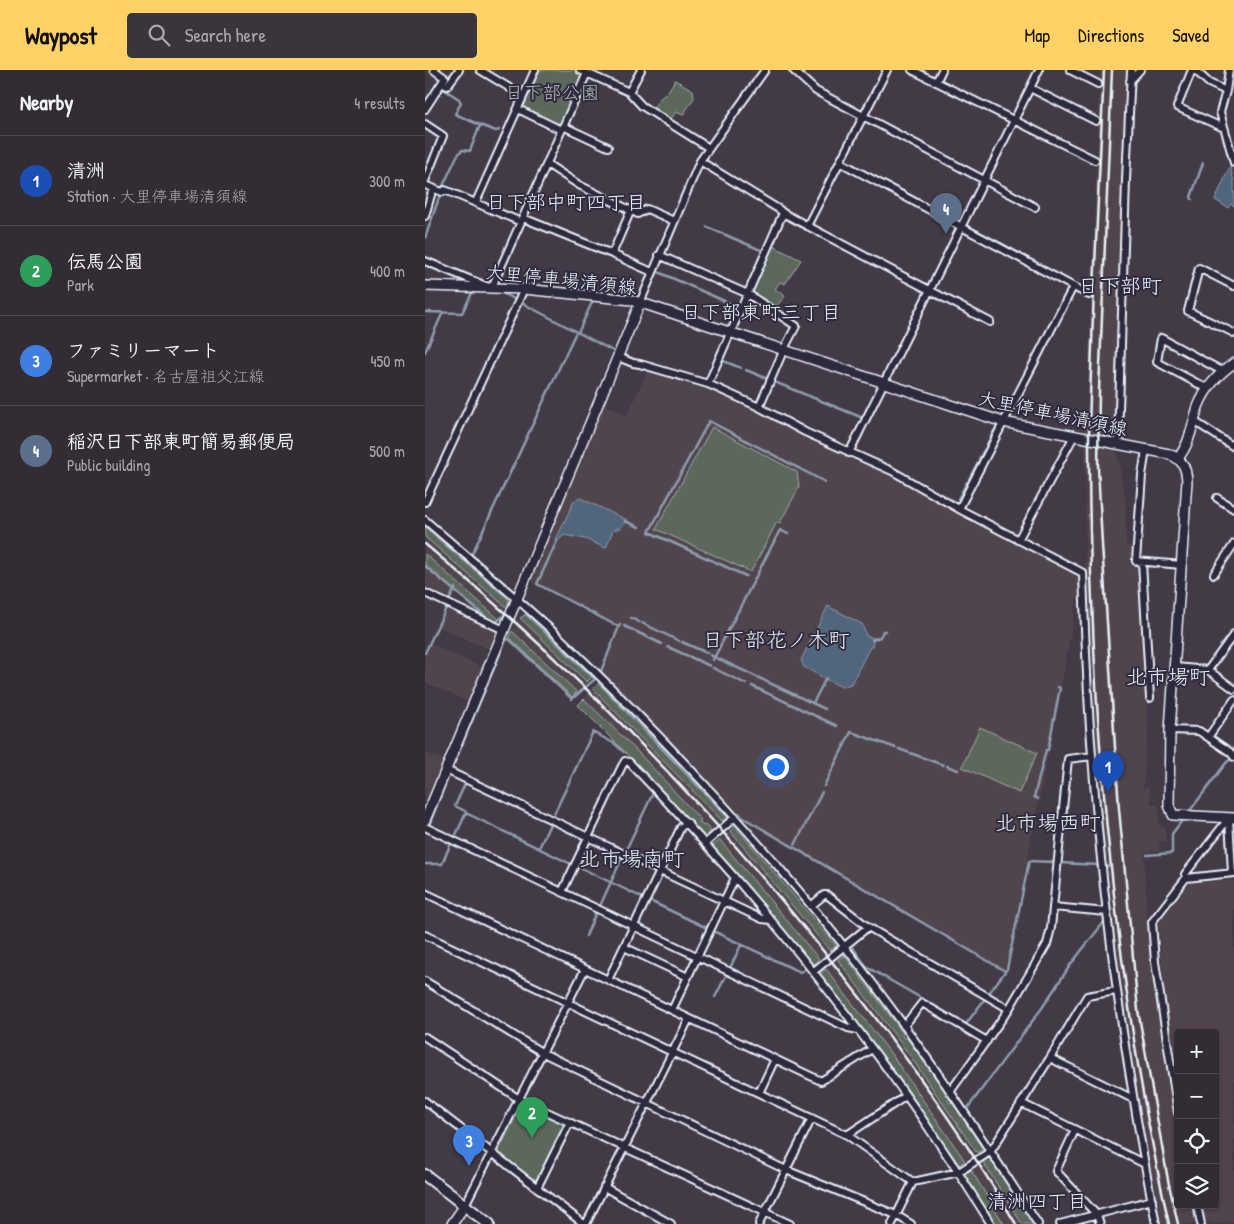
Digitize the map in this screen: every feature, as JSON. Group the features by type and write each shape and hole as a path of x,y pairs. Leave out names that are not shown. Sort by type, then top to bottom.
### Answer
{"main road":[{"name":"大里停車場清須線","path":"425,286 524,289 614,298 640,303 1003,422 1169,454 1178,458"},
{"path":"425,820 640,303"},
{"path":"1232,817 1173,815 1169,805 1170,730 1187,481 1187,471 1178,458 1185,449 1199,405 1208,389 1222,371 1234,362"},
{"path":"425,1175 489,1224"},
{"path":"452,1224 465,1206"}],"street":[{"path":"425,109 445,78 434,70"},
{"path":"442,83 447,86 459,70"},
{"path":"480,70 523,96"},
{"path":"476,202 535,70"},
{"path":"580,70 629,92 642,106 709,148"},
{"path":"629,92 641,70"},
{"path":"640,303 700,161 765,70"},
{"path":"793,70 816,91 1035,207"},
{"path":"807,226 887,70"},
{"path":"912,70 1095,160"},
{"path":"936,82 942,70"},
{"path":"849,453 1039,70"},
{"path":"1070,70 1097,84"},
{"path":"1118,444 1131,70"},
{"path":"1130,81 1140,70"},
{"path":"1224,128 1177,107 1193,70 1209,83 1226,91"},
{"path":"1229,70 1220,112 1234,163"},
{"path":"425,261 490,287 587,73"},
{"path":"1029,88 1096,121"},
{"path":"518,109 608,147"},
{"path":"425,124 443,136 425,183 442,192 445,190 612,254 652,272"},
{"path":"700,161 783,213 990,322"},
{"path":"840,162 1089,295"},
{"path":"547,164 579,185 638,214 647,209 674,221"},
{"path":"425,216 433,188"},
{"path":"612,254 631,210"},
{"path":"708,384 783,213"},
{"path":"659,255 748,294 796,326 759,407"},
{"path":"1234,286 1199,268 1188,311 1234,334"},
{"path":"959,509 1073,287"},
{"path":"425,502 524,289"},
{"path":"1208,389 1157,362 1161,338 1222,371"},
{"path":"618,357 708,384 759,407 849,453 892,471 959,509 1083,573 1092,756 1107,912 1133,1099 1156,1224"},
{"path":"1194,421 1234,447"},
{"path":"1018,540 1074,436"},
{"path":"1146,450 1142,475 1136,561 1182,564"},
{"path":"1217,498 1234,509"},
{"path":"425,520 517,599 614,691 735,817 844,946 904,1026 991,1151 1038,1224"},
{"path":"1214,574 1234,544"},
{"path":"1142,562 1150,698"},
{"path":"425,593 504,630"},
{"path":"1207,670 1234,634"},
{"path":"1175,667 1207,670 1234,690"},
{"path":"1209,736 1234,700"},
{"path":"1170,730 1199,731 1209,736 1233,756"},
{"path":"950,1092 1009,1009 1047,944 1053,907 1068,759 1092,756"},
{"path":"562,892 625,761 629,762 706,843 814,971 906,1096 959,1172 991,1224"},
{"path":"446,770 762,920 771,920"},
{"path":"706,843 735,817"},
{"path":"1185,878 1233,873 1232,817"},
{"path":"1174,1086 1155,962 1151,922 1185,878 1185,874 1232,817"},
{"path":"608,980 681,827 688,823"},
{"path":"425,827 848,1028 858,1030"},
{"path":"672,1010 735,878"},
{"path":"425,893 821,1081 871,1049"},
{"path":"811,906 823,895 827,895 868,927 1009,1009"},
{"path":"1053,907 1107,912"},
{"path":"814,971 868,927"},
{"path":"425,935 847,1135 913,1182 959,1172 991,1151 1087,996 1117,991"},
{"path":"624,947 688,977"},
{"path":"465,1206 585,969"},
{"path":"425,981 543,1053 786,1170 897,1215 911,1224"},
{"path":"904,1026 922,1003 987,1041"},
{"path":"425,1101 585,1224 689,1019"},
{"path":"425,1037 519,1099 790,1224"},
{"path":"1050,1058 1133,1099"},
{"path":"759,1093 775,1059"},
{"path":"847,1135 906,1096"},
{"path":"1021,1103 1145,1164"},
{"path":"759,1224 812,1118"},
{"path":"537,1188 570,1122"},
{"path":"1075,1130 1056,1171 1097,1215 1100,1224"},
{"path":"892,1224 913,1182"},
{"path":"605,1187 671,1224"},
{"path":"1060,1224 1152,1200"},
{"path":"1198,1209 1201,1224"}],"shaded area":[{"path":"1100,70 1126,70 1115,440 1084,435 1082,427 1087,414"},
{"path":"648,371 706,388 757,410 827,447 896,477 939,502 1077,574 1079,577 1079,587 1061,687 1005,970 743,817 602,673 619,629 529,581 603,404 627,415"},
{"path":"1085,442 1116,447 1126,505 1126,545 1132,546 1132,563 1140,565 1148,725 1143,787 1149,787 1151,805 1158,804 1160,828 1165,828 1166,841 1159,841 1160,851 1144,852 1147,921 1161,1040 1174,1107 1174,1209 1193,1209 1197,1224 1162,1224 1137,1098 1119,980 1105,864 1095,749 1086,588"},
{"path":"425,528 509,600 500,620 493,622 455,591 456,589 453,589 425,565"},
{"path":"425,567 453,591 448,601 425,590"},
{"path":"449,606 498,629 498,634 491,650 439,627"},
{"path":"526,614 592,677 572,697 509,637 520,618"},
{"path":"431,644 483,668 469,702 425,682 425,657"},
{"path":"599,683 727,817 704,837 625,752 578,705"},
{"path":"425,752 445,761 425,808"},
{"path":"735,826 836,946 812,965 712,847"},
{"path":"1234,880 1234,1221 1212,1224 1204,1219 1203,1209 1219,1209 1219,1029 1174,1029 1174,1048 1165,999 1158,923 1190,883"},
{"path":"844,955 950,1098 948,1101 952,1102 983,1149 959,1165 888,1062 885,1062 819,975"},
{"path":"990,1157 1033,1224 995,1224 964,1174"}],"green space":[{"name":"日下部公園","path":"539,70 574,70 582,74 583,77 561,124 557,125 523,109"},
{"path":"675,80 693,90 694,98 683,115 676,112 670,120 653,109"},
{"path":"771,245 801,260 785,284 780,282 775,289 785,296 775,308 750,292"},
{"path":"712,427 797,472 799,487 780,523 777,522 751,572 656,529"},
{"path":"425,528 509,600 507,608 425,537"},
{"path":"425,554 500,620 493,622 455,591 456,589 453,589 425,565"},
{"path":"526,614 592,677 587,682 520,618"},
{"path":"512,631 577,692 572,697 509,637"},
{"path":"599,683 727,817 722,821 593,689"},
{"path":"584,699 636,750 701,820 699,822 711,831 704,837 625,752 578,705"},
{"path":"980,727 1037,753 1019,793 962,767"},
{"path":"735,826 836,946 830,951 730,831"},
{"path":"720,840 819,959 812,965 712,847"},
{"path":"844,955 950,1098 948,1101 952,1102 983,1149 977,1153 908,1053 838,960"},
{"path":"826,969 892,1055 965,1161 959,1165 956,1163 888,1062 885,1062 819,975"},
{"path":"524,1104 563,1123 564,1126 537,1179 533,1179 500,1153 499,1150 521,1106"},
{"path":"990,1157 1033,1224 1022,1224 983,1162"},
{"path":"971,1170 1004,1224 995,1224 964,1174"}],"water":[{"path":"1230,166 1234,182 1234,206 1231,204 1228,208 1215,200"},
{"path":"580,498 627,520 621,528 613,530 606,548 585,539 564,535 555,542 574,501"},
{"path":"828,606 862,624 866,636 874,638 872,647 870,647 851,684 842,687 804,667 801,660"}],"waterway":[{"path":"442,88 459,99 461,103 455,114 480,125"},
{"path":"442,188 457,156 462,150 470,151 480,125 496,131 499,130"},
{"path":"844,160 890,185"},
{"path":"1192,199 1191,197 1203,163"},
{"path":"897,188 903,191"},
{"path":"908,194 950,217"},
{"path":"425,238 440,195"},
{"path":"782,208 806,221 807,219"},
{"path":"954,219 960,222"},
{"path":"966,225 1012,249"},
{"path":"707,227 763,251"},
{"path":"1015,251 1066,279"},
{"path":"656,271 738,307"},
{"path":"425,312 462,313 472,293"},
{"path":"502,293 516,300"},
{"path":"578,333 593,300"},
{"path":"522,303 615,352"},
{"path":"425,352 443,312"},
{"path":"472,554 576,332"},
{"path":"624,355 635,360"},
{"path":"721,360 741,368"},
{"path":"636,367 705,386 728,397"},
{"path":"746,370 768,379"},
{"path":"772,381 863,418"},
{"path":"746,576 649,532 709,421 825,482"},
{"path":"991,436 996,428"},
{"path":"814,439 856,458"},
{"path":"986,447 989,440"},
{"path":"979,459 984,450"},
{"path":"969,479 978,462"},
{"path":"958,499 967,482"},
{"path":"625,521 639,527"},
{"path":"425,526 504,594"},
{"path":"713,660 780,530 788,534"},
{"path":"557,541 537,584 619,627"},
{"path":"425,566 493,623 504,616 509,603"},
{"path":"449,601 455,588"},
{"path":"425,653 447,606"},
{"path":"454,764 506,640 509,639 572,699 595,679 526,614"},
{"path":"631,618 639,622"},
{"path":"642,623 679,641"},
{"path":"601,671 620,624"},
{"path":"624,626 662,644"},
{"path":"872,640 880,637 883,631 885,631"},
{"path":"682,642 707,653"},
{"path":"668,647 710,666"},
{"path":"710,655 825,709"},
{"path":"713,668 746,684"},
{"path":"813,703 826,678"},
{"path":"599,683 727,816"},
{"path":"752,686 837,726"},
{"path":"1038,799 1034,797 1046,750 1048,750 1060,688 1058,687"},
{"path":"553,816 593,732 615,744 624,752"},
{"path":"824,786 851,732 896,748"},
{"path":"899,749 943,765"},
{"path":"1189,812 1226,763 1233,757"},
{"path":"947,766 958,770"},
{"path":"430,823 447,780"},
{"path":"465,784 455,806 466,813"},
{"path":"795,845 822,792"},
{"path":"626,850 653,793"},
{"path":"455,837 466,813 571,864"},
{"path":"739,813 742,817 1005,971"},
{"path":"1147,855 1172,853 1172,834 1183,819"},
{"path":"539,848 550,824"},
{"path":"425,864 442,864 451,843"},
{"path":"600,906 622,858"},
{"path":"989,993 1007,969 1029,861 1053,862"},
{"path":"1061,863 1098,865"},
{"path":"577,866 643,898"},
{"path":"650,901 707,928"},
{"path":"586,936 596,912"},
{"path":"967,1109 1042,1008 1071,964 1104,922"},
{"path":"713,931 800,972 804,970"},
{"path":"730,968 741,945"},
{"path":"853,948 867,967 966,1024 984,1000"},
{"path":"715,997 727,974"}],"railway":[{"path":"1104,70 1089,431 1093,640 1099,738 1119,933 1132,1031 1149,1128 1169,1224"},
{"path":"1112,70 1099,391 1098,467 1102,544 1119,809 1138,1010 1168,1180 1178,1224"},
{"path":"425,544 478,589 581,684 631,733 726,835 772,888 870,1010 946,1115 1016,1224"}],"place":[{"name":"稲沢日下部東町簡易郵便局","path":"946,234"},
{"name":"清洲","path":"1108,792"},
{"name":"伝馬公園","path":"532,1138"},
{"name":"ファミリーマート","path":"469,1166"}],"district":[{"name":"日下部中町四丁目","path":"566,201"},
{"name":"日下部町","path":"1120,285"},
{"name":"日下部東町三丁目","path":"761,311"},
{"name":"日下部花ノ木町","path":"776,639"},
{"name":"北市場町","path":"1168,676"},
{"name":"北市場西町","path":"1048,822"},
{"name":"北市場南町","path":"632,858"},
{"name":"清洲四丁目","path":"1037,1200"}]}
